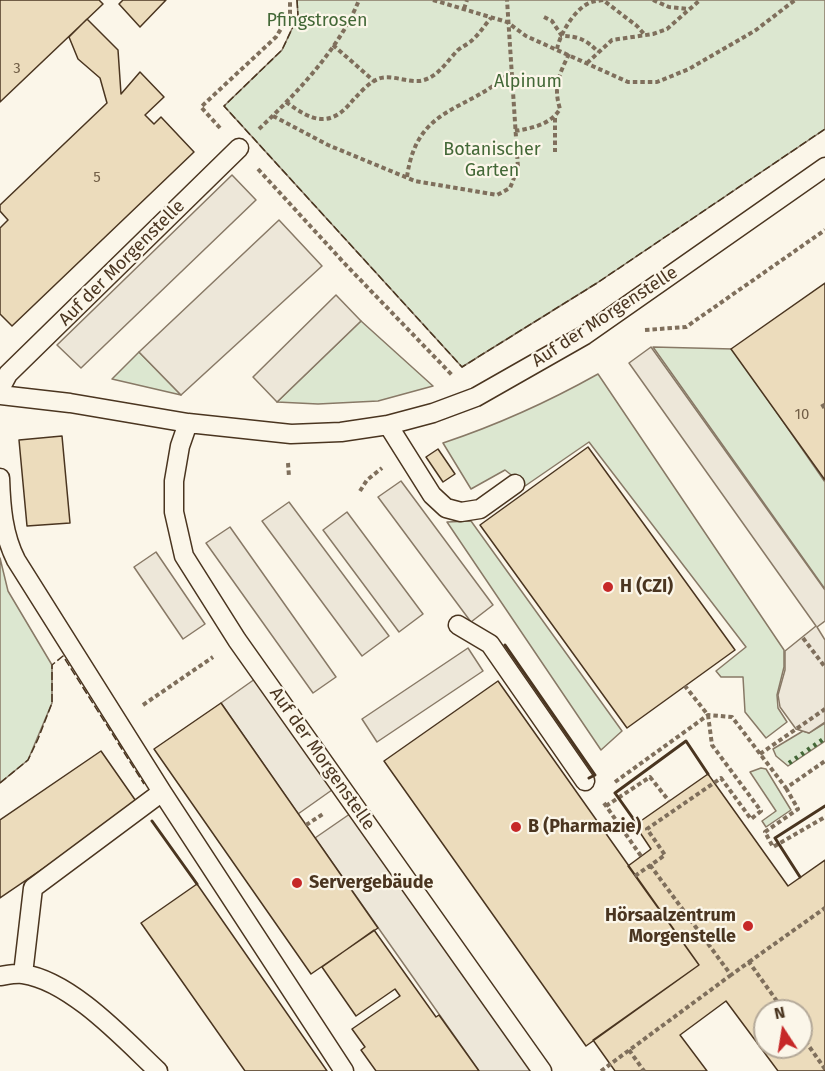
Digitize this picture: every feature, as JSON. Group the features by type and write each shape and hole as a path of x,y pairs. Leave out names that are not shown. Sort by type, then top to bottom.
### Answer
{"lane":[{"name":"Auf der Morgenstelle","path":"0,389 8,374 239,148"},
{"name":"Auf der Morgenstelle","path":"0,395 69,403 188,423 291,434 341,432 388,425 434,413 476,397 585,335 825,167"},
{"name":"Auf der Morgenstelle","path":"188,423 180,446 174,481 174,512 184,556 237,640 542,1071"},
{"path":"388,425 432,495 446,508 461,512 480,508 515,484"},
{"path":"0,478 2,513 13,553 162,792 344,1071"},
{"path":"458,625 490,645 585,781"},
{"path":"23,974 33,888 162,792"},
{"path":"0,976 23,974 52,984 93,1010 158,1071"}],"path":[{"path":"290,0 290,14 276,37 201,107 346,265 458,382"},
{"path":"239,148 302,86 333,45 359,0"},
{"path":"436,0 507,22 526,36 628,82 657,82 689,69 756,30 795,0"},
{"path":"464,9 467,0"},
{"path":"273,116 328,145 407,177 426,183 498,195 510,188 518,168 507,0"},
{"path":"557,49 573,19 587,3 603,0 645,35"},
{"path":"653,0 669,7 688,9"},
{"path":"587,63 612,40 667,29 700,0"},
{"path":"544,16 552,21 562,36 580,38 590,43 598,52"},
{"path":"286,102 303,113 321,120 333,118 362,90 378,79 423,81 448,63 491,18"},
{"path":"333,45 374,81"},
{"path":"555,152 555,117 560,109 556,95 557,84 569,54"},
{"path":"407,177 410,158 423,133 445,112 496,86 510,72"},
{"path":"515,131 536,127 555,117"},
{"path":"542,124 554,131"},
{"path":"287,456 289,477"},
{"path":"802,638 825,667"},
{"path":"118,723 237,640"},
{"path":"635,876 665,855 647,830 722,778 751,819 761,811 712,745 708,715 685,686"},
{"path":"760,754 825,709"},
{"path":"613,782 708,715 732,717 786,788 798,809 765,832 773,847 825,817"},
{"path":"786,788 825,761"},
{"path":"641,856 605,804 650,777 669,801"},
{"path":"651,865 731,975"},
{"path":"601,1071 825,908"},
{"path":"749,962 775,999"},
{"path":"629,1050 644,1071"},
{"path":"813,1052 825,1069"}],"green space":[{"name":"Botanischer Garten","path":"297,0 825,0 825,129 597,283 462,367 224,106 282,50 298,16"},
{"path":"361,321 433,386 378,401 318,404 277,402"},
{"path":"653,347 733,349 825,482 825,589"},
{"path":"139,352 181,395 112,379"},
{"path":"598,374 784,650 784,667 777,695 778,708 787,722 766,738 745,712 743,677 721,677 716,671 746,647 589,442 525,486 505,470 471,489 443,443 522,412"},
{"path":"471,521 622,731 601,750 447,522"},
{"path":"0,558 8,591 52,665 52,703 28,760 0,783"},
{"path":"825,723 825,741 788,766 776,756 773,749 803,731 809,733"},
{"path":"761,768 766,769 791,810 766,827 762,821 776,811 750,772"}],"shaded area":[{"path":"232,175 256,200 81,368 57,345"},
{"path":"279,220 322,266 181,395 139,352"},
{"path":"336,295 361,321 277,402 253,377"},
{"path":"651,347 825,590 825,621 817,627 825,640 825,722 809,733 796,729 780,707 778,695 785,670 785,651 816,626 629,363"},
{"path":"401,481 493,605 471,622 378,497"},
{"path":"289,502 389,636 362,656 262,521"},
{"path":"347,512 423,614 399,632 323,530"},
{"path":"230,527 336,677 313,693 206,543"},
{"path":"156,552 205,624 183,639 134,567"},
{"path":"468,648 483,671 377,742 362,719"},
{"path":"262,674 339,785 298,814 221,703"},
{"path":"357,809 542,1071 479,1071 315,838"}],"building":[{"path":"0,0 99,0 103,4 0,102"},
{"path":"123,0 166,0 140,27 119,4"},
{"path":"87,19 118,50 121,94 140,72 164,97 145,115 154,124 161,117 194,152 12,326 0,314 0,228 8,220 0,211 0,205 107,103 100,78 78,59 69,37"},
{"path":"825,283 825,480 731,349"},
{"path":"62,436 70,523 27,526 19,440"},
{"name":"H (CZI)","path":"588,447 735,650 627,728 480,525"},
{"path":"438,449 455,474 443,482 426,457"},
{"name":"B (Pharmazie)","path":"498,681 699,965 586,1046 384,761"},
{"name":"Servergebäude","path":"221,703 378,928 311,974 154,749"},
{"path":"101,751 138,804 0,898 0,820"},
{"name":"Hörsaalzentrum Morgenstelle","path":"708,774 788,886 825,860 825,1071 778,1071 769,1059 813,1059 813,999 753,999 753,1037 726,1001 680,1035 707,1071 615,1071 593,1040 699,965 628,866 651,849 635,825"},
{"path":"197,884 327,1071 245,1071 141,923"},
{"path":"374,930 436,1017 439,1015 479,1071 376,1071 361,1050 365,1047 352,1029 400,996 395,989 356,1016 322,967"}],"hedge":[{"path":"789,763 825,738"}],"fence":[{"path":"297,0 298,16 282,50 224,106 462,367 597,283 825,129"},
{"path":"0,783 28,760 52,703 52,665 63,656 144,784"}],"wall":[{"path":"505,645 595,775 589,778"},
{"path":"637,824 615,793 686,741 708,774"},
{"path":"800,877 775,838 825,806"},
{"path":"152,821 197,884"}],"place":[{"name":"H (CZI)","path":"608,587"},
{"name":"B (Pharmazie)","path":"516,827"},
{"name":"Servergebäude","path":"297,883"},
{"name":"Hörsaalzentrum Morgenstelle","path":"748,926"}],"park label":[{"name":"Pfingstrosen","path":"317,21"},
{"name":"Alpinum","path":"528,82"}]}
